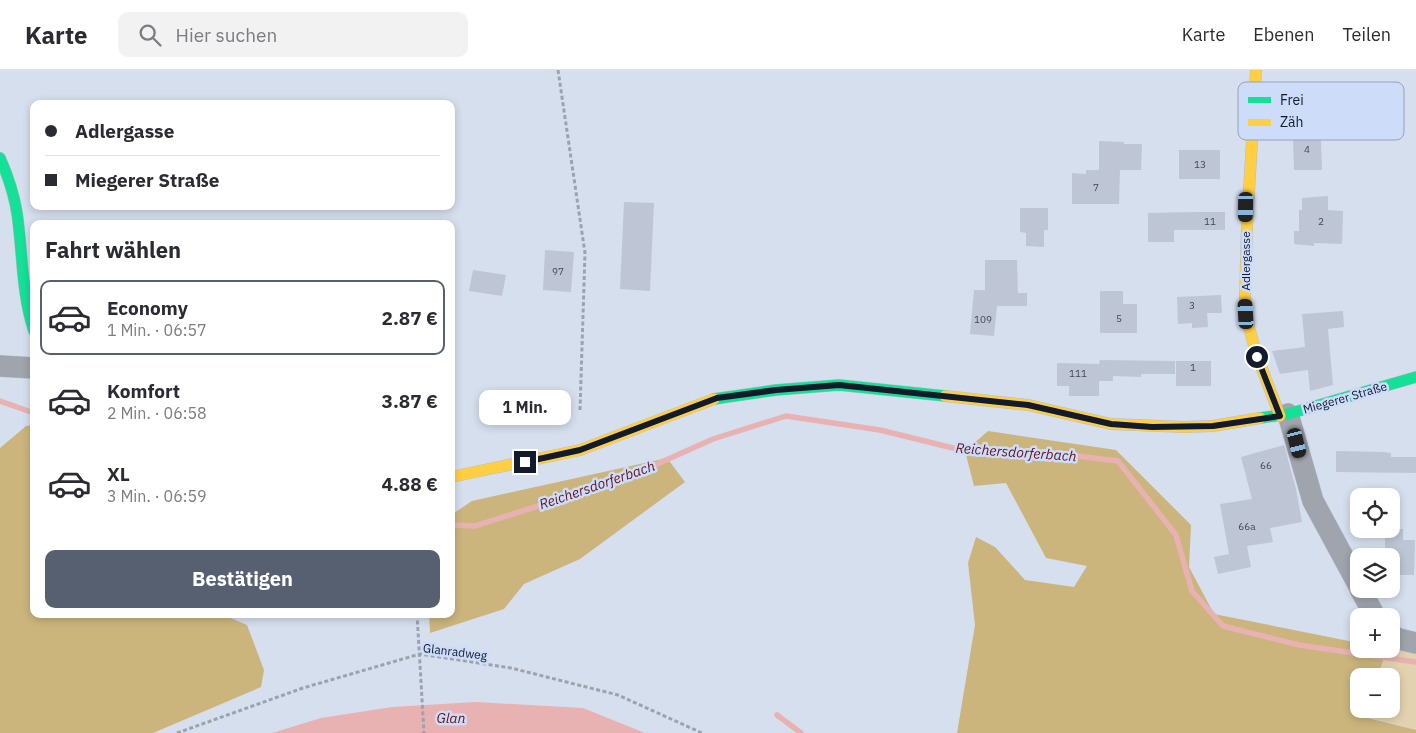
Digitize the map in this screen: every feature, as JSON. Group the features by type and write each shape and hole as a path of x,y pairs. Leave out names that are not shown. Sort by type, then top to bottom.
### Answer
{"main road":[{"name":"Adlergasse","path":"1253,140 1246,207 1246,314 1257,357 1284,415"},
{"path":"0,158 13,195 18,222 26,306 30,318"},
{"name":"Miegerer Straße","path":"455,476 580,450 717,398 776,390 839,385 1028,405 1111,424 1152,427 1213,426 1284,415 1416,377"}],"street":[{"path":"0,366 30,368"},
{"path":"1284,415 1312,501 1350,571"},
{"path":"1400,639 1416,643"}],"path":[{"path":"558,70 585,253 580,410"},
{"path":"417,618 424,733"},
{"name":"Glanradweg","path":"177,733 303,688 420,654 511,668 618,695 702,733"}],"shaded area":[{"path":"26,426 30,426 30,618 230,618 247,625 264,670 261,687 153,733 0,733 0,448"},
{"path":"988,431 1116,450 1191,525 1189,567 1214,614 1350,641 1350,658 1384,658 1381,668 1350,668 1350,718 1368,718 1416,730 1416,733 957,733 975,625 968,563 976,537 995,547 1025,580 1074,587 1087,566 1046,558 1006,483 974,486 965,451"},
{"path":"667,458 685,482 580,559 524,584 504,609 430,633 429,618 455,618 455,512 472,501"},
{"path":"1400,650 1416,652 1416,730 1371,718 1400,718 1400,668 1381,668 1384,658 1400,658"}],"water":[{"name":"Glan","path":"476,702 583,708 645,733 272,733 321,718 392,707"}],"building":[{"path":"1293,140 1321,140 1322,170 1294,170"},
{"path":"1099,141 1142,144 1141,170 1120,170 1119,204 1072,204 1072,173 1086,174 1086,170 1099,170"},
{"path":"1179,150 1220,150 1220,179 1179,179"},
{"path":"1328,196 1328,210 1343,211 1342,244 1314,243 1314,246 1294,244 1294,231 1299,231 1299,210 1302,210 1302,198"},
{"path":"624,202 654,203 650,291 620,289"},
{"path":"1020,208 1048,208 1048,230 1044,230 1044,247 1026,246 1026,233 1020,232"},
{"path":"1225,212 1225,230 1174,230 1174,242 1148,242 1148,213"},
{"path":"545,250 574,252 571,292 543,290"},
{"path":"985,260 1017,260 1018,293 1027,293 1027,306 997,306 994,336 970,334 974,290 985,290"},
{"path":"473,270 506,275 502,296 469,291"},
{"path":"1100,291 1123,291 1123,304 1137,304 1137,333 1100,333"},
{"path":"1221,295 1222,313 1207,313 1208,327 1192,328 1192,323 1178,324 1177,297"},
{"path":"1343,311 1344,327 1328,329 1333,385 1310,391 1308,370 1280,374 1272,351 1305,347 1302,314"},
{"path":"1100,360 1175,361 1175,374 1141,374 1141,377 1113,376 1113,381 1099,381 1099,396 1069,396 1069,386 1057,386 1057,363 1099,364"},
{"path":"1176,361 1211,361 1211,386 1176,386"},
{"path":"1284,445 1296,489 1302,522 1270,528 1273,542 1247,546 1251,567 1218,574 1214,557 1229,554 1220,504 1252,499 1241,457"},
{"path":"1336,451 1383,452 1391,453 1391,457 1416,457 1416,473 1336,472"},
{"path":"1400,529 1403,529 1403,540 1415,540 1414,575 1400,575 1400,548 1385,548 1385,538 1400,538"}],"waterway":[{"name":"Reichersdorferbach","path":"0,401 30,412"},
{"name":"Reichersdorferbach","path":"455,525 475,526 626,478 713,439 786,416 880,430 965,451 1044,452 1118,461 1176,535 1192,591 1223,626 1299,645 1416,662"},
{"path":"777,715 801,733"}],"traffic: fast":[{"path":"0,158 16,206 24,287 30,316"},
{"path":"1260,418 1288,414 1416,377"},
{"path":"714,399 776,390 839,385 945,396"}],"traffic: slow":[{"path":"1255,82 1256,70"},
{"path":"1252,140 1245,298 1249,327 1256,353 1280,416"},
{"path":"945,396 1028,405 1111,424 1184,427 1213,426 1260,418"},
{"path":"455,476 580,450 714,399"}],"route":[{"path":"525,462 580,450 717,398 776,390 839,385 1028,405 1111,424 1152,427 1213,426 1280,416 1257,357"}]}
